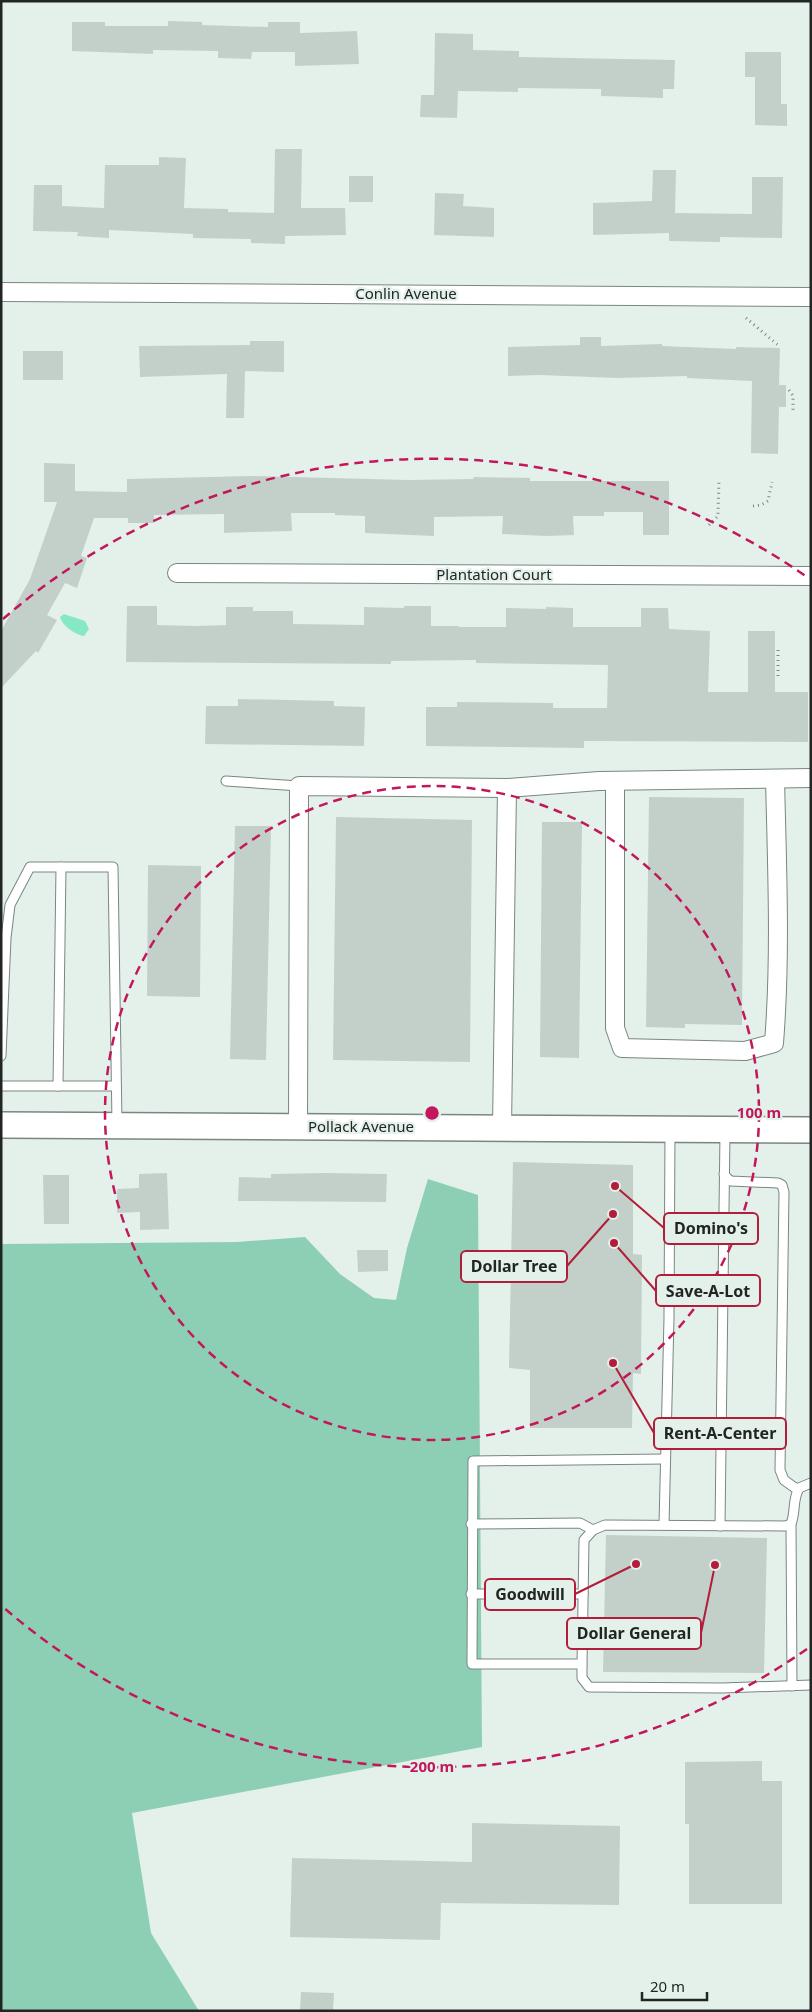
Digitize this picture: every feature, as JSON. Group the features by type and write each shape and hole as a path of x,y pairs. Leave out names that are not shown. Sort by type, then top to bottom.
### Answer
{"street":[{"name":"Conlin Avenue","path":"1,292 811,296"},
{"name":"Plantation Court","path":"177,573 811,576"},
{"path":"298,1127 299,786 506,788 615,781 811,778"},
{"path":"615,781 615,1028 622,1048 745,1051 774,1043 777,888 775,779"},
{"path":"502,1127 506,788"},
{"name":"Pollack Avenue","path":"1,1125 811,1130"}],"lane":[{"path":"226,781 299,786"},
{"path":"1,1056 6,938 10,905 30,867 112,867 116,1126"},
{"path":"58,1086 61,867"},
{"path":"1,1086 116,1086"},
{"path":"664,1525 669,1318 670,1129"},
{"path":"720,1526 726,1129"},
{"path":"724,1174 731,1181 778,1183 782,1185 784,1192 780,1470 784,1480 798,1490"},
{"path":"582,1664 472,1664 473,1461 666,1459"},
{"path":"792,1686 790,1524 793,1517 794,1496 798,1490 811,1483"},
{"path":"472,1524 580,1523 593,1530"},
{"path":"790,1524 775,1527 605,1525 593,1530 584,1540 582,1678 589,1687 722,1688 811,1686"},
{"path":"472,1594 583,1594"}],"path":[{"path":"746,318 778,345"},
{"path":"789,390 793,396 793,412"},
{"path":"710,526 718,516 719,481"},
{"path":"753,506 762,505 768,501 772,482"},
{"path":"778,650 778,677"}],"shaded area":[{"path":"64,614 85,621 89,629 84,636 73,632 66,626 60,617"},
{"path":"428,1179 478,1195 482,1747 132,1813 151,1933 199,2011 1,2011 1,1244 237,1242 305,1237 340,1274 374,1298 396,1300 407,1248"}],"building":[{"path":"168,21 202,22 202,25 268,27 268,22 300,22 300,33 357,31 359,64 295,66 295,52 252,52 251,59 218,58 218,51 153,50 153,54 72,51 72,22 105,22 105,26 168,26"},
{"path":"435,33 473,34 473,50 519,51 519,57 675,60 674,89 663,89 663,98 601,96 601,89 518,88 518,92 458,91 457,118 420,117 421,95 434,95"},
{"path":"745,52 781,52 781,104 787,104 787,126 755,125 755,77 745,77"},
{"path":"275,149 302,149 301,208 345,208 346,235 285,236 285,244 251,243 251,239 193,238 193,234 109,230 109,238 77,236 78,232 33,231 34,185 62,185 62,206 104,208 105,165 159,165 159,157 186,158 184,208 228,209 228,212 274,213"},
{"path":"653,170 676,170 675,213 752,214 752,177 783,177 782,238 720,237 720,242 669,241 669,233 593,235 593,203 652,201"},
{"path":"349,176 373,176 373,202 349,202"},
{"path":"435,193 464,194 463,206 494,208 494,237 434,235"},
{"path":"580,337 601,337 601,346 662,344 662,346 736,349 736,347 780,348 779,385 786,385 786,407 779,407 778,454 751,453 752,381 687,378 687,376 617,378 540,375 508,376 508,347 580,345"},
{"path":"250,341 284,341 284,372 245,371 244,418 226,418 227,374 140,377 139,346 250,345"},
{"path":"23,351 63,351 63,380 23,380"},
{"path":"44,463 75,464 75,491 127,492 127,479 250,476 408,480 473,479 474,477 530,478 530,481 669,481 669,535 643,535 643,512 604,512 604,516 573,516 574,535 547,536 502,534 503,516 434,517 434,536 365,533 365,516 335,515 335,513 291,513 292,531 224,533 224,514 154,515 154,523 128,523 128,518 94,518 81,556 87,558 77,588 65,583 47,615 57,620 38,653 36,651 1,688 1,631 30,579 57,502 44,502"},
{"path":"127,606 157,606 157,625 196,626 226,625 226,607 253,607 253,611 293,611 293,624 364,625 364,607 404,608 404,606 431,606 431,626 459,627 506,627 506,608 546,609 546,607 573,608 573,627 641,627 641,608 668,608 669,629 710,631 708,692 748,692 748,631 775,631 775,692 808,692 808,742 584,741 584,748 426,746 426,707 457,707 457,702 553,703 553,708 607,708 608,665 476,663 476,660 391,661 391,664 126,662"},
{"path":"238,699 334,701 334,706 365,707 364,746 205,744 206,706 238,706"},
{"path":"649,797 744,798 742,1025 685,1024 685,1028 646,1027"},
{"path":"336,817 472,820 470,1062 333,1060"},
{"path":"542,822 582,822 579,1058 540,1057"},
{"path":"235,826 271,826 266,1060 230,1059"},
{"path":"148,865 201,866 200,997 147,996"},
{"path":"513,1162 633,1165 633,1254 642,1255 641,1374 633,1373 632,1428 530,1428 530,1370 509,1368"},
{"path":"167,1173 169,1229 140,1230 140,1212 117,1213 117,1189 139,1188 139,1174"},
{"path":"271,1174 387,1174 386,1202 238,1201 239,1177 271,1178"},
{"path":"43,1175 69,1175 69,1224 44,1224"},
{"path":"357,1250 388,1250 388,1271 358,1272"},
{"path":"606,1535 767,1538 764,1673 603,1672"},
{"path":"762,1761 762,1781 782,1781 782,1904 689,1904 689,1824 685,1824 685,1762"},
{"path":"472,1823 620,1826 619,1905 441,1903 440,1940 290,1937 292,1858 472,1862"},
{"path":"301,1992 334,1993 333,2011 300,2011"}],"place":[{"name":"Domino's","path":"615,1186"},
{"name":"Dollar Tree","path":"613,1214"},
{"name":"Save-A-Lot","path":"614,1243"},
{"name":"Rent-A-Center","path":"613,1363"},
{"name":"Goodwill","path":"636,1564"},
{"name":"Dollar General","path":"715,1565"}]}
